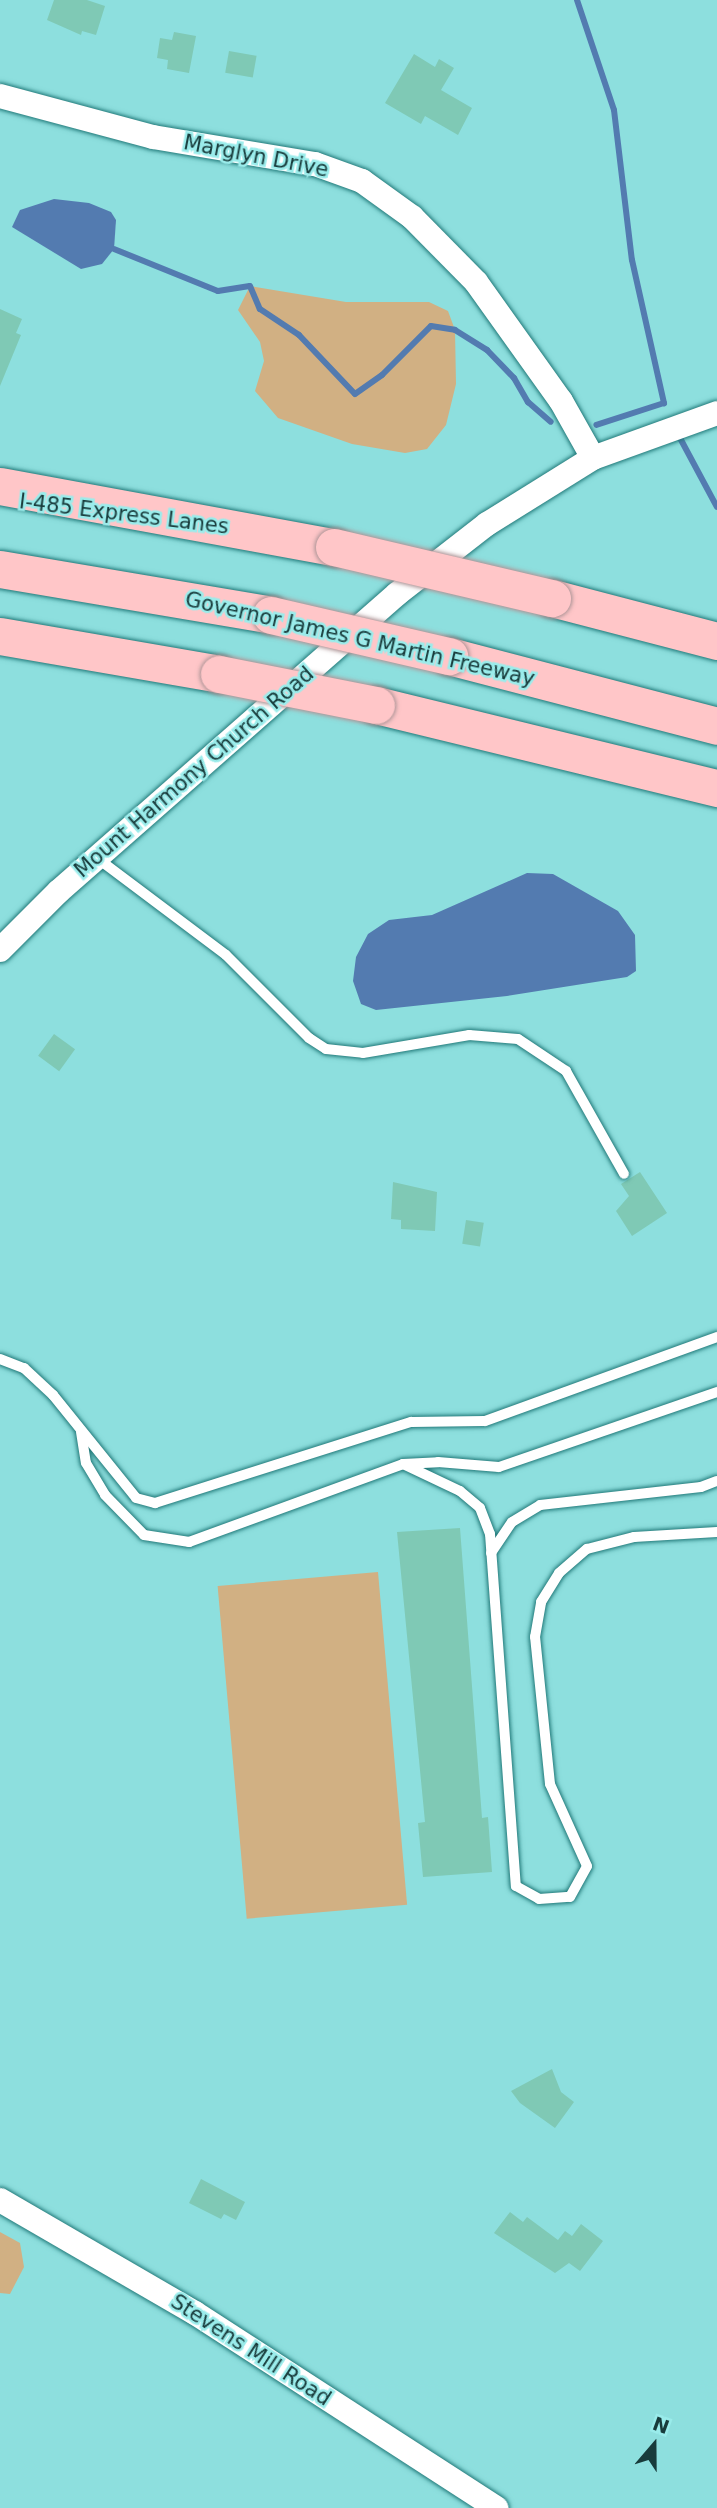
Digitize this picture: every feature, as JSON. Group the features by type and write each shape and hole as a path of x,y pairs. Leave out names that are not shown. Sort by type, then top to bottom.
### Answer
{"highway":[{"path":"0,486 334,547 552,598 717,641"},
{"name":"I-485 Express Lanes","path":"0,498 248,530"},
{"path":"0,558 212,605"},
{"name":"Governor James G Martin Freeway","path":"0,569 271,615 449,656 717,726"},
{"path":"0,636 219,674 376,705 717,788"}],"street":[{"name":"Marglyn Drive","path":"0,96 153,137 315,164 362,181 412,217 476,282 561,401 593,458"},
{"name":"Mount Harmony Church Road","path":"0,950 97,858 397,594 517,502 593,458 717,413"},
{"name":"Stevens Mill Road","path":"0,2200 154,2288 496,2508"}],"lane":[{"path":"97,858 226,956 309,1038 326,1049 363,1053 468,1035 519,1039 566,1071 624,1174"},
{"path":"0,1359 24,1368 81,1429 136,1498 155,1503 411,1422 485,1421 717,1336"},
{"path":"81,1429 86,1463 106,1495 144,1535 159,1541 189,1542 403,1464 438,1462 499,1467 717,1392"},
{"path":"403,1464 460,1491 480,1508 491,1553 516,1886 539,1899 557,1901 570,1897 587,1866 550,1784 535,1637 541,1602 559,1573 587,1549 634,1536 717,1532"},
{"path":"491,1553 512,1522 540,1505 701,1487 717,1481"}],"shaded area":[{"path":"250,286 346,302 429,302 448,311 455,330 456,384 446,425 427,449 405,453 352,444 278,418 255,391 264,361 260,342 238,310"},
{"path":"378,1572 407,1905 247,1919 218,1586"},
{"path":"0,2232 20,2243 24,2267 10,2294 0,2293"}],"water":[{"path":"54,199 89,203 111,212 116,220 114,249 102,264 81,269 12,227 20,210"},
{"path":"527,873 553,874 618,911 635,935 636,971 627,977 507,996 376,1010 361,1004 353,981 356,957 368,934 389,920 432,915"}],"building":[{"path":"54,0 87,0 105,6 96,35 82,31 81,35 47,20"},
{"path":"174,32 196,36 189,73 167,69 168,60 157,58 160,38 172,40"},
{"path":"229,51 257,56 253,78 225,73"},
{"path":"414,54 435,67 439,59 454,68 441,90 472,108 458,135 425,116 421,124 385,103"},
{"path":"0,309 22,319 16,333 21,335 0,386"},
{"path":"54,1034 75,1049 59,1071 38,1056"},
{"path":"640,1172 667,1213 632,1236 616,1211 629,1196 621,1184"},
{"path":"393,1182 437,1192 435,1231 401,1229 401,1220 391,1219"},
{"path":"466,1220 484,1223 480,1247 462,1244"},
{"path":"460,1528 482,1818 488,1817 492,1872 423,1877 418,1823 425,1822 397,1532"},
{"path":"552,2069 561,2092 574,2102 555,2128 520,2103 511,2091"},
{"path":"201,2179 245,2202 236,2220 224,2214 221,2219 189,2203"},
{"path":"510,2212 523,2222 527,2217 558,2240 565,2231 572,2236 581,2224 603,2241 580,2271 569,2263 555,2273 494,2233"}],"waterway":[{"path":"577,0 614,110 632,260 664,403 596,425"},
{"path":"114,249 218,291 250,286 260,309 299,335 355,394 382,375 431,326 455,330 487,350 514,378 528,402 551,422"},
{"path":"680,438 717,507"}]}
